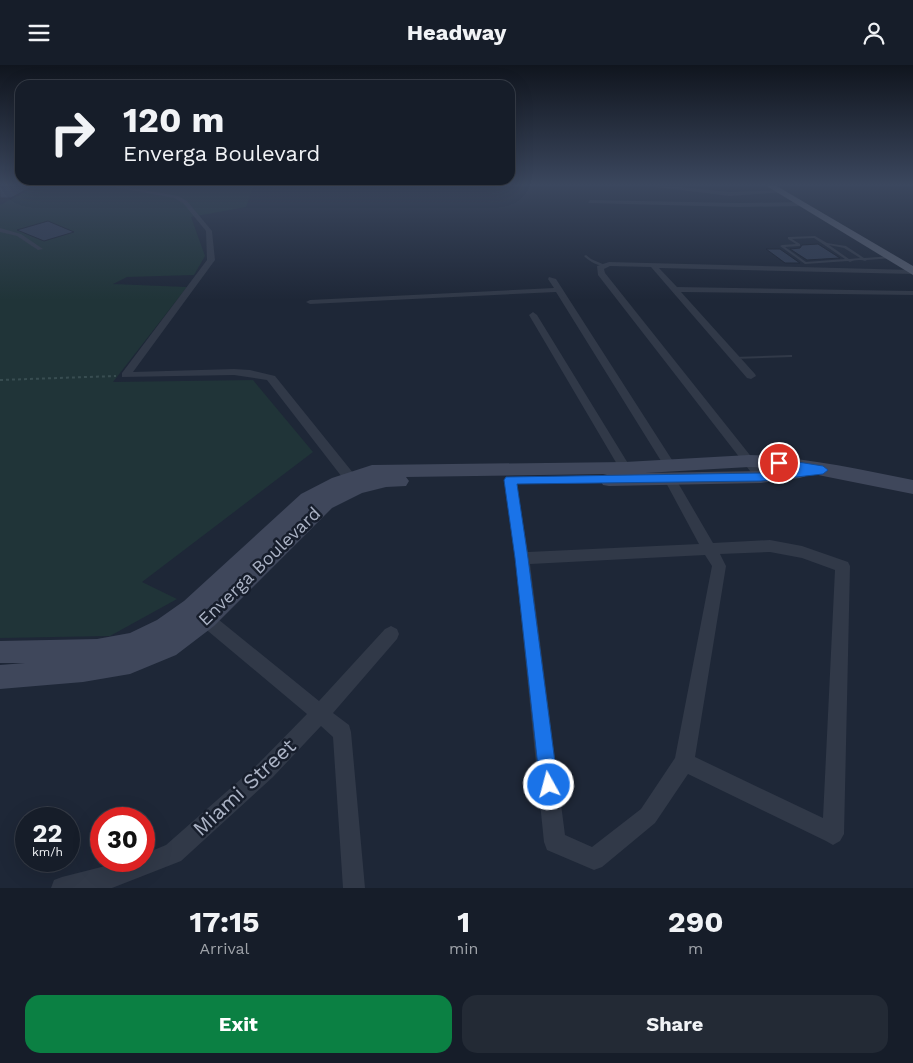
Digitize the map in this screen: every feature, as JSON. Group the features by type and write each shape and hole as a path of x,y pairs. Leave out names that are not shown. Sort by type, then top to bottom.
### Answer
{"main road":[{"path":"836,223 911,268"}],"street":[{"path":"126,375 211,260 209,231 203,223"},
{"path":"0,230 19,235 40,249"},
{"path":"761,477 601,273 600,268 603,265 911,268"},
{"path":"654,266 751,376"},
{"path":"510,480 522,558 555,842 594,859 648,816 684,762 719,566 670,473 552,279"},
{"path":"310,303 557,289"},
{"path":"673,289 913,293"},
{"path":"533,315 624,468"},
{"path":"126,375 234,372 250,373 271,378 354,483"},
{"name":"Enverga Boulevard","path":"354,483 510,480 670,473 749,461 779,463 853,474 913,487"},
{"name":"Enverga Boulevard","path":"0,677 83,670 130,662 168,647 199,614 325,503 372,471 624,468 670,473 761,477 823,470"},
{"path":"522,558 770,546 802,552 843,567 833,834 684,762"},
{"path":"199,614 342,732 354,888"},
{"name":"Enverga Boulevard","path":"0,652 97,650 133,644 165,627 199,614"},
{"name":"Miami Street","path":"62,888 114,882 173,853 266,770 321,713 391,633"}],"lane":[{"path":"850,261 815,237 789,238 799,245 782,246 805,263 850,261 865,260 892,257"},
{"path":"826,244 846,247 865,260"},
{"path":"586,256 590,260 603,265"},
{"path":"734,358 790,356"}],"path":[{"path":"0,380 126,375"}],"green space":[{"path":"0,223 193,223 205,256 194,275 127,277 113,284 187,287 113,382 253,380 313,452 142,582 177,599 110,636 0,638"}],"building":[{"path":"40,223 54,223 74,232 44,241 17,230"},
{"path":"818,244 840,258 807,260 790,249 800,248 802,245"},
{"path":"766,249 780,249 800,263 785,263"}],"route":[{"path":"549,785 522,558 510,480 761,477 823,470 779,463"}]}
